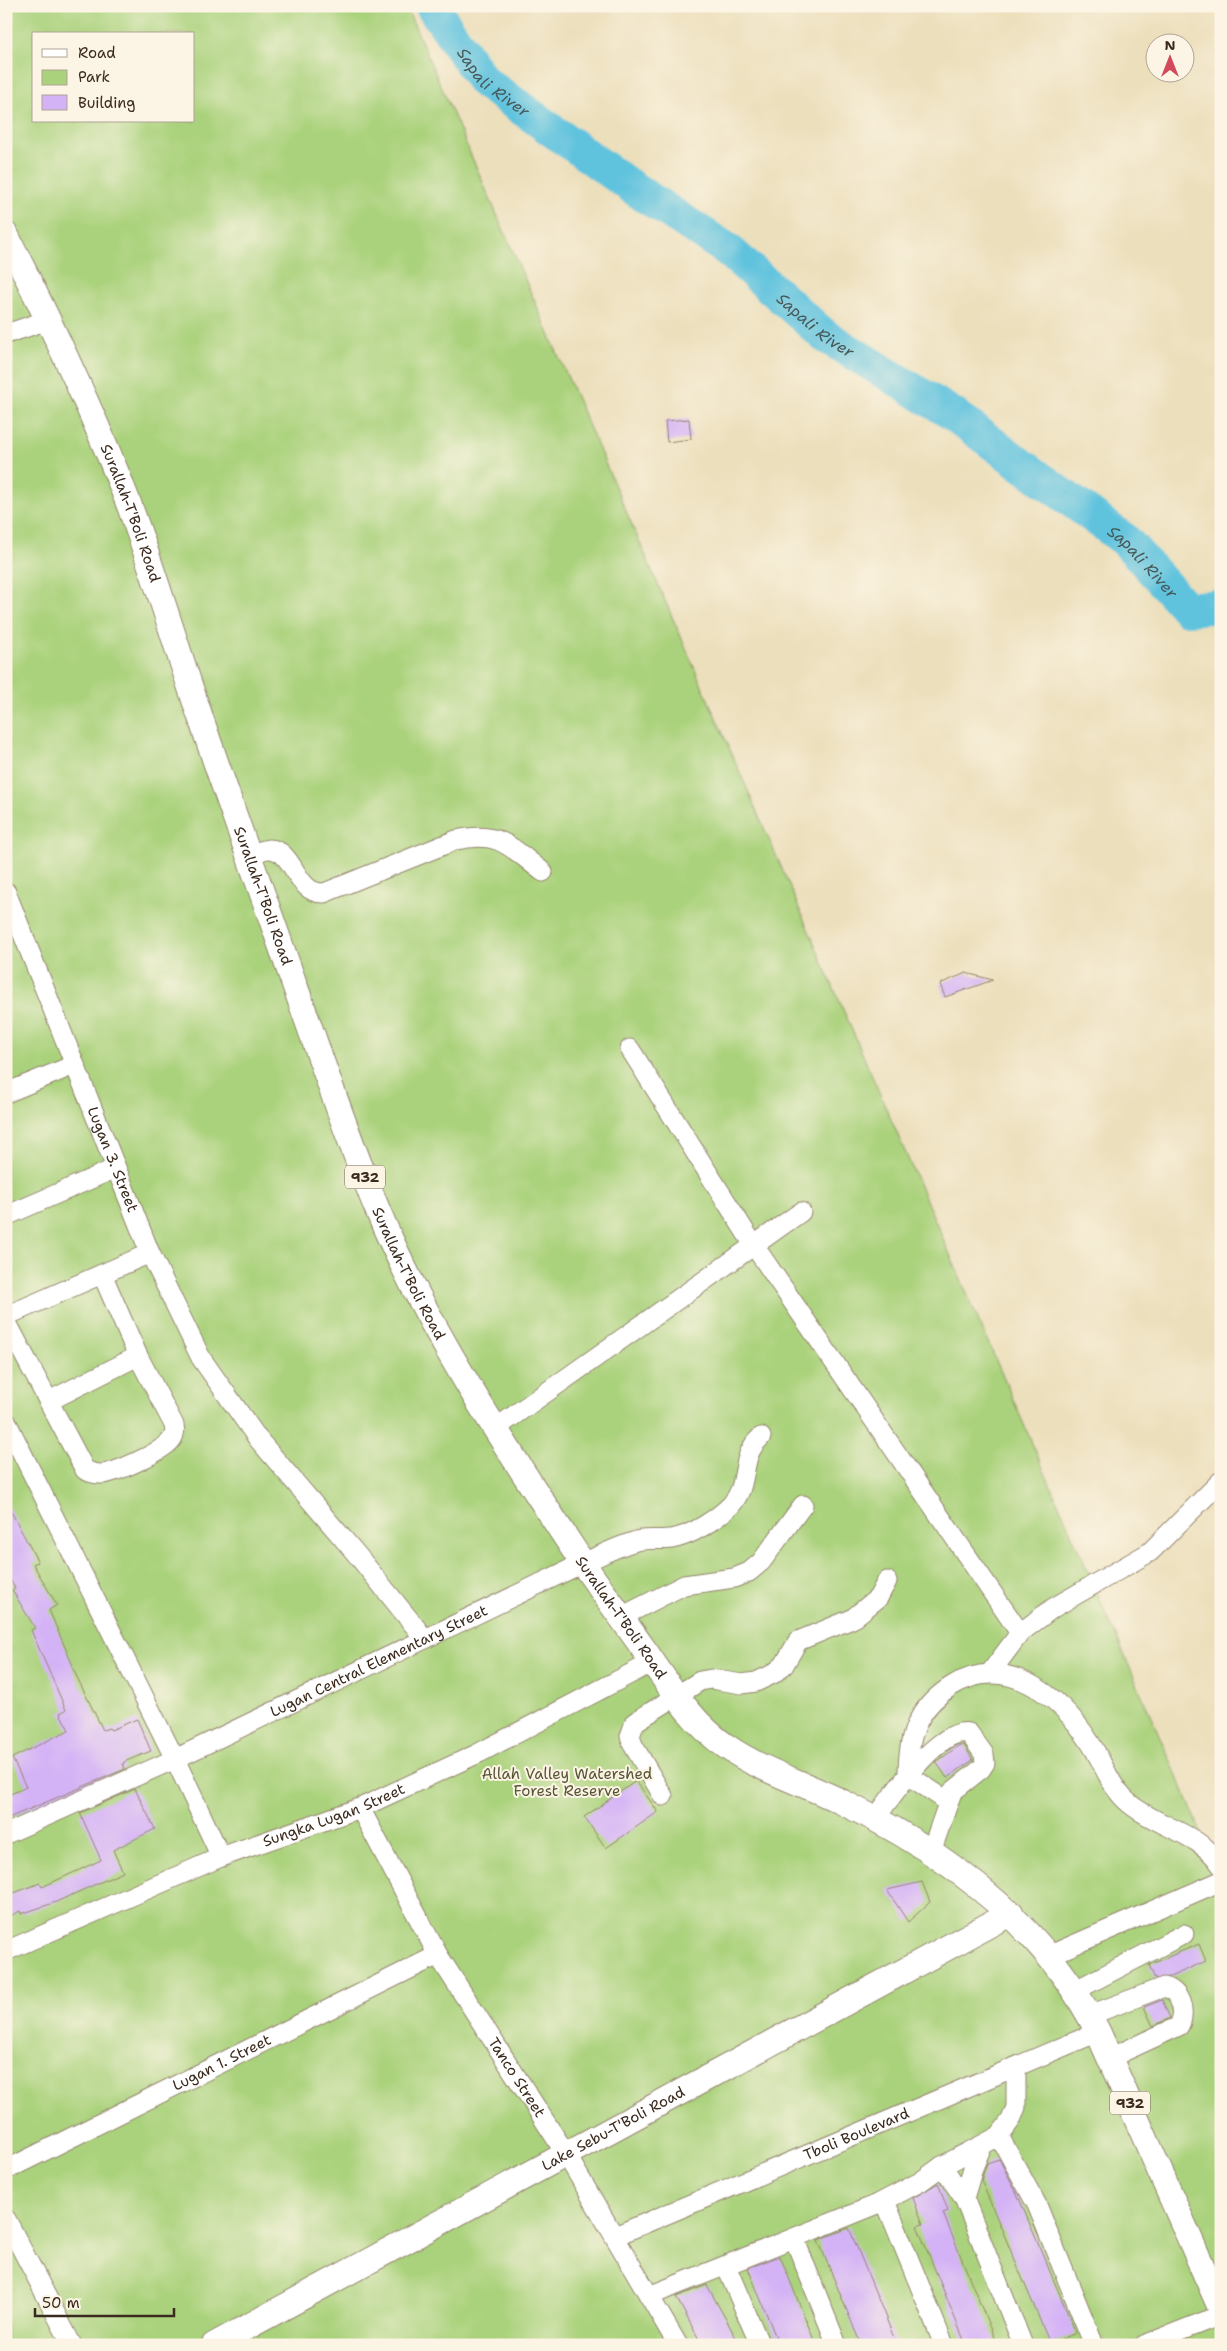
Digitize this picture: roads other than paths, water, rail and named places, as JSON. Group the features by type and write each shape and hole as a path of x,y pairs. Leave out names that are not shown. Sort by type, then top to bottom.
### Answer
{"main road":[{"name":"Surallah-T'Boli Road","path":"6,235 81,389 127,500 248,854 344,1124 379,1214 418,1293 469,1387 583,1563 696,1721 726,1747 874,1819 931,1852 1012,1913"},
{"name":"932","path":"1012,1913 1074,1991 1094,2024 1221,2309"},
{"name":"Lake Sebu-T'Boli Road","path":"214,2345 1012,1913"}],"street":[{"path":"6,334 48,320"},
{"path":"248,854 268,849 277,850 284,856 306,888 315,893 324,893 456,840 477,835 488,836 504,843 543,872"},
{"name":"Lugan 3. Street","path":"6,892 150,1253 201,1358 240,1415 279,1466 358,1556 425,1639"},
{"path":"630,1049 753,1244 1020,1633"},
{"path":"6,1093 74,1065"},
{"path":"6,1216 116,1168"},
{"path":"496,1428 753,1244 801,1212"},
{"path":"6,1316 150,1253"},
{"path":"6,1321 85,1470 92,1474 108,1473 163,1448 173,1438 174,1425 138,1356 102,1274"},
{"path":"49,1402 138,1356"},
{"path":"6,1421 175,1759 221,1857"},
{"name":"Lugan Central Elementary Street","path":"6,1834 175,1759 583,1563 633,1541 670,1539 704,1525 730,1505 740,1491 745,1475 746,1457 752,1446 761,1437"},
{"path":"990,1673 1020,1633 1053,1608 1150,1552 1221,1481"},
{"path":"621,1617 684,1584 734,1578 749,1572 761,1562 803,1505"},
{"path":"663,1796 630,1736 635,1722 700,1681 711,1678 742,1684 756,1682 773,1674 784,1665 798,1641 852,1619 878,1598 887,1581"},
{"name":"Sungka Lugan Street","path":"6,1951 221,1857 360,1808 479,1753 653,1662"},
{"path":"908,1775 908,1748 919,1718 928,1705 941,1693 972,1676 990,1673 1010,1675 1031,1684 1052,1700 1078,1726 1091,1744 1117,1790 1130,1804 1195,1841 1220,1868 1048,1956"},
{"path":"874,1819 908,1775 932,1750 962,1732 972,1735 984,1754 984,1765 958,1786 947,1801 931,1852"},
{"path":"908,1775 947,1801"},
{"name":"Tanco Street","path":"360,1808 438,1955 566,2154 678,2345"},
{"path":"1074,1991 1184,1934"},
{"name":"Lugan 1. Street","path":"6,2170 438,1955"},
{"name":"Tboli Boulevard","path":"615,2236 1016,2067 1164,1987 1174,1992 1181,2007 1182,2020 1179,2026 1110,2058"},
{"path":"649,2296 885,2201 920,2182 942,2166 999,2136 1012,2120 1016,2107 1016,2067"},
{"path":"999,2136 1037,2206 1094,2345"},
{"path":"964,2198 982,2146"},
{"path":"942,2166 964,2198 1023,2345"},
{"path":"885,2201 944,2345"},
{"path":"6,2219 72,2345"},
{"path":"794,2238 837,2345"},
{"path":"726,2266 760,2345"},
{"path":"1144,2345 1170,2340 1221,2316"}],"waterway":[{"name":"Sapali River","path":"432,6 483,81 633,188 728,250 825,336 951,413 1125,540 1187,609 1221,606"}],"park label":[{"name":"Allah Valley Watershed Forest Reserve","path":"567,1782"}]}
